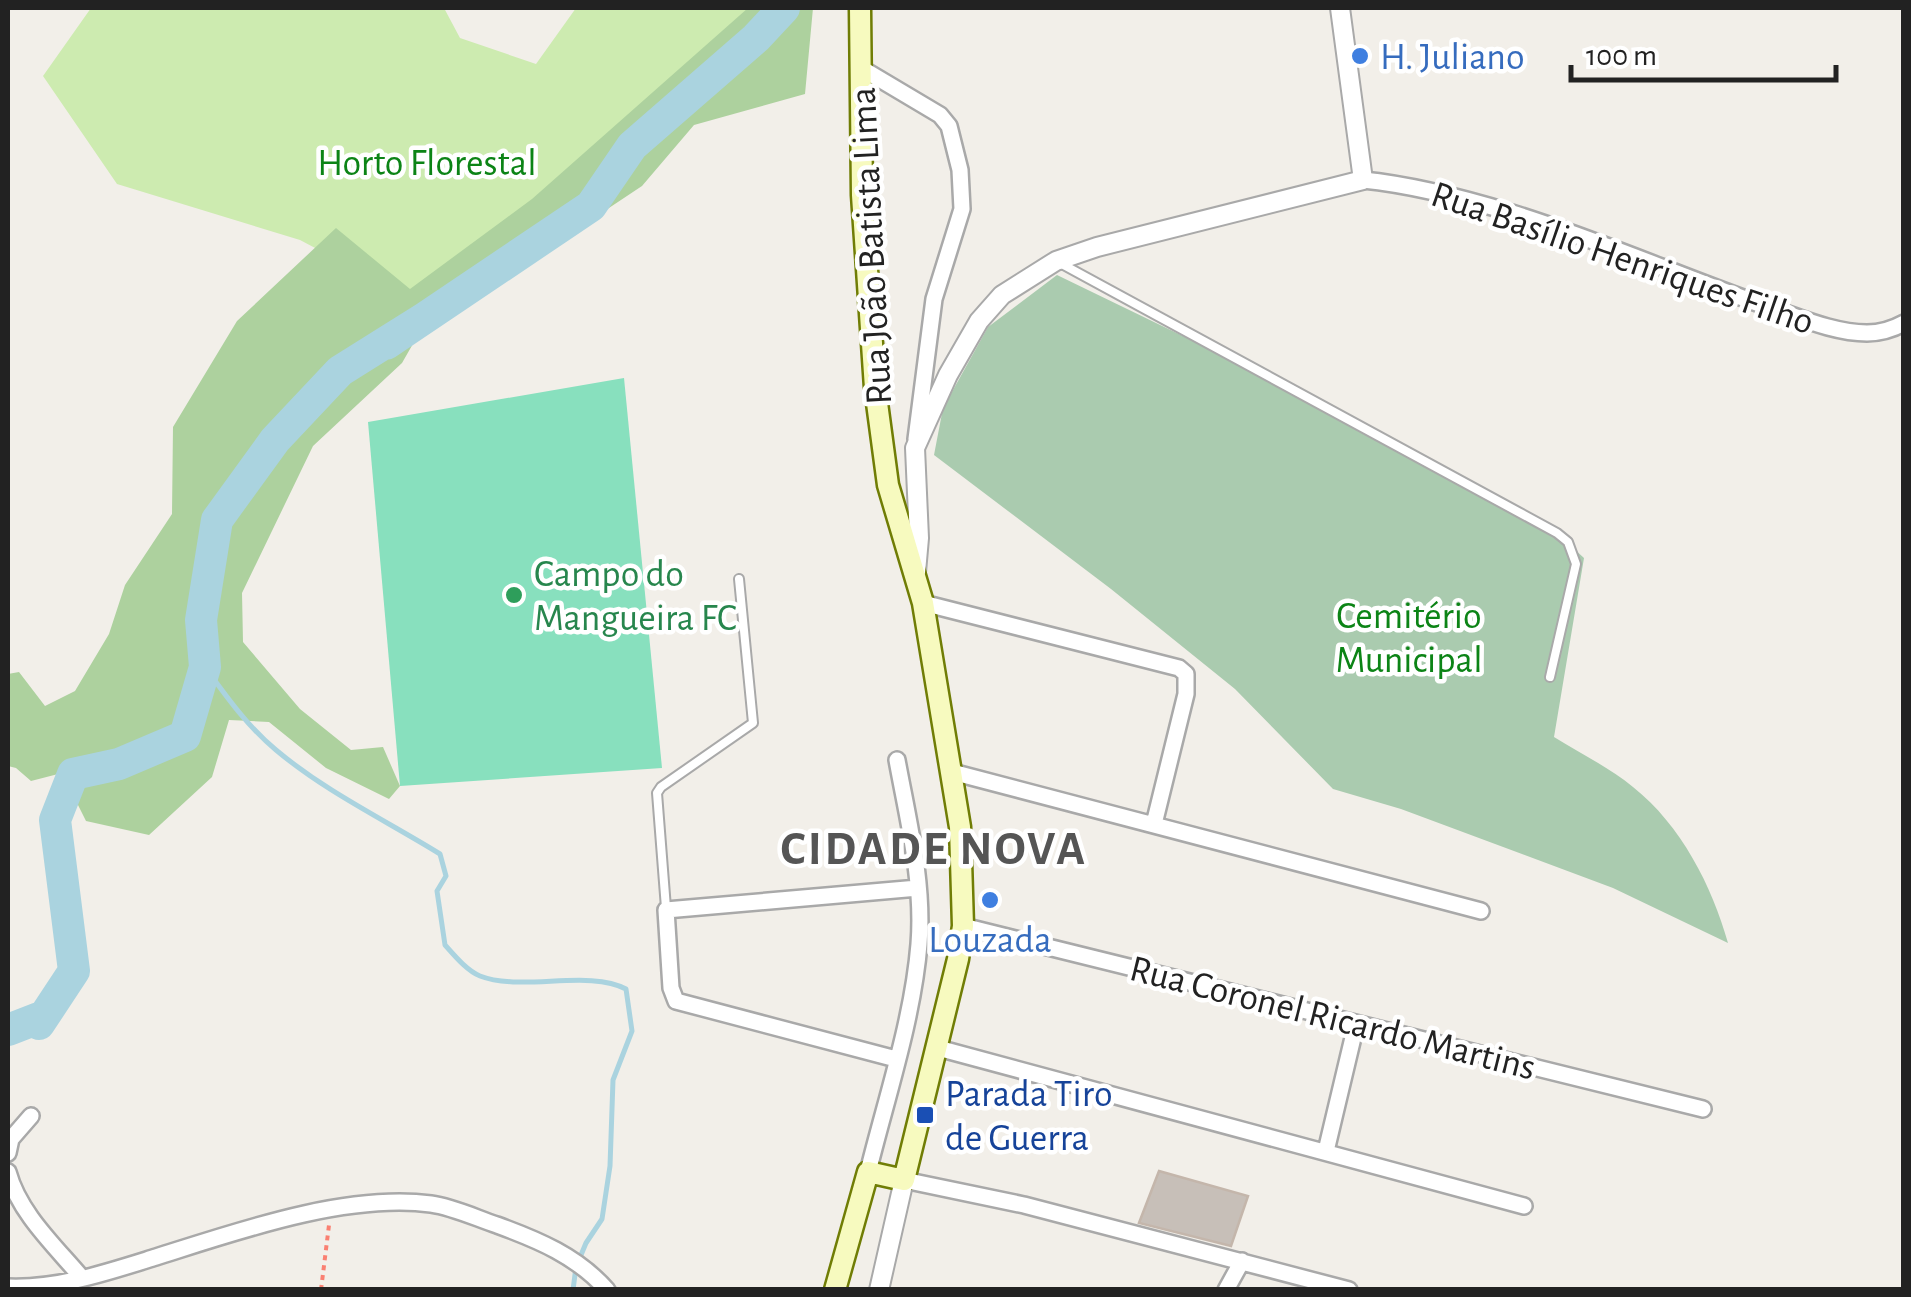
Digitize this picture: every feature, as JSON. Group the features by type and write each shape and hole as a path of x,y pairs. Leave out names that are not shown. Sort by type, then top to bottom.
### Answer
{"main road":[{"name":"Rua João Batista Lima","path":"860,8 862,195 875,388 888,485 923,603 960,827 963,926 938,1048 904,1180"},
{"path":"836,1290 868,1172 904,1180"}],"street":[{"path":"1340,8 1362,180"},
{"path":"861,68 940,115 948,126 960,170 962,209 934,299 915,448"},
{"name":"Rua Basílio Henriques Filho","path":"916,572 920,538 915,448 931,408 979,321 1002,295 1056,262 1173,227 1362,180 1404,184 1513,214 1715,289 1835,328 1868,333 1904,323"},
{"path":"923,603 1179,668 1186,674 1186,694 1154,824"},
{"path":"868,1172 920,946 918,888 898,760"},
{"path":"952,772 1481,911"},
{"path":"896,1059 802,1032 682,1005 672,997 666,910 918,888"},
{"name":"Rua Coronel Ricardo Martins","path":"963,926 1703,1109"},
{"path":"1326,1152 1356,1025"},
{"path":"938,1048 1524,1206"},
{"path":"8,1153 11,1139 31,1116"},
{"path":"8,1172 12,1190 28,1214 82,1278"},
{"path":"880,1290 904,1180 1024,1205 1349,1290"},
{"path":"8,1287 27,1288 82,1278 288,1218 402,1202 436,1205 524,1235 565,1254 602,1284"},
{"path":"1226,1290 1242,1261"}],"lane":[{"path":"1056,262 1568,542 1576,564 1550,677"},
{"path":"666,910 657,802 661,787 753,723 739,579"}],"path":[{"path":"321,1290 330,1211"}],"green space":[{"name":"Horto Florestal","path":"91,8 444,8 460,38 536,64 576,8 784,8 423,319 389,287 300,240 117,184 43,76"},
{"path":"748,8 813,8 805,94 694,125 642,186 418,335 402,363 313,446 242,593 243,642 300,709 351,750 383,747 400,786 389,799 326,768 269,722 229,720 212,777 149,835 86,821 62,773 31,781 8,766 8,674 19,672 45,706 75,691 109,634 125,585 172,514 173,427 237,321 336,228 410,289 532,199"},
{"name":"Cemitério Municipal","path":"1057,275 1220,354 1560,536 1584,558 1554,737 1624,780 1666,819 1704,879 1728,943 1613,888 1401,809 1333,789 1235,689 934,455 943,408 988,327"},
{"name":"Campo do Mangueira FC","path":"624,378 662,768 400,786 368,422"}],"building":[{"path":"1159,1171 1248,1196 1231,1246 1139,1223"}],"waterway":[{"path":"8,1030 39,1018 39,1024 74,971 55,820 73,774 119,764 185,736 205,667 201,620 217,520 275,440 340,371 591,206 632,146 756,38 784,8"},
{"path":"205,667 229,700 276,750 335,792 440,854 446,876 437,891 445,945 470,970 497,980 593,981 626,989 632,1031 613,1080 610,1166 602,1219 576,1267 573,1290"}],"place":[{"name":"H. Juliano","path":"1360,56"},
{"name":"Campo do Mangueira FC","path":"514,595"},
{"name":"Louzada","path":"990,900"},
{"name":"Parada Tiro de Guerra","path":"925,1115"}],"district":[{"name":"CIDADE NOVA","path":"934,847"}]}
